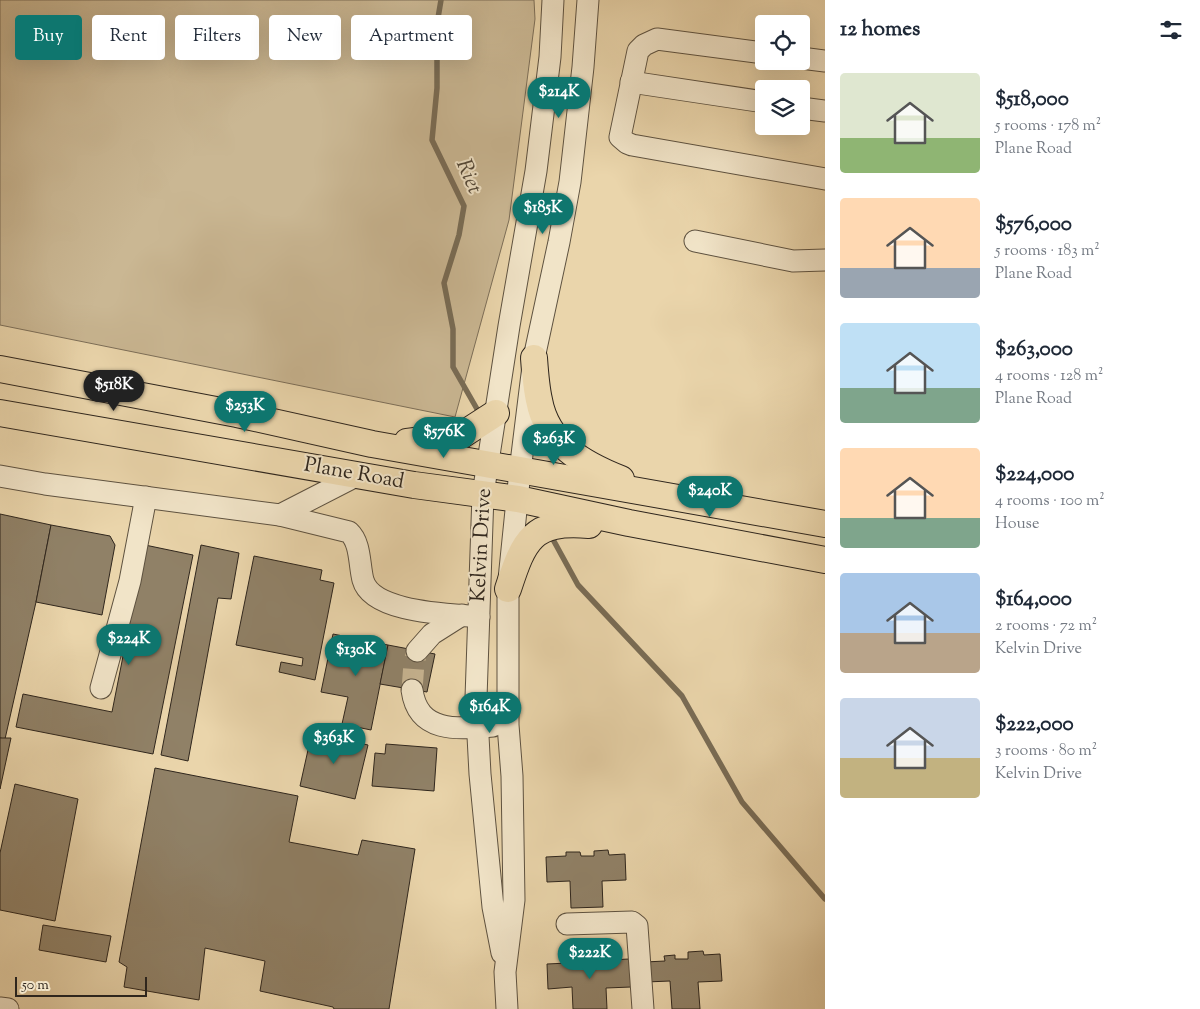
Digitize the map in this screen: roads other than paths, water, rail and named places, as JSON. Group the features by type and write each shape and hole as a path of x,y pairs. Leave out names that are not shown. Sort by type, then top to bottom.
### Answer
{"main road":[{"path":"534,358 539,402 547,426 566,450 594,468 667,496"},
{"name":"Plane Road","path":"0,369 236,414 372,444 488,464 520,472 825,524"},
{"name":"Plane Road","path":"0,413 360,474 414,485 518,499 630,523 825,560"},
{"path":"372,444 432,440 462,435 496,413"},
{"path":"792,519 825,529"},
{"path":"508,589 520,554 526,543 541,531 556,525 571,523 613,526 630,523"}],"street":[{"name":"Kelvin Drive","path":"506,972 493,907 480,774 479,728 470,616 483,494 509,326 536,172 550,57 553,0"},
{"name":"Kelvin Drive","path":"507,1009 506,972 514,900 512,776 508,725 508,589 534,358 570,182 583,68 588,0"},
{"path":"755,52 657,39 644,45 638,51 620,137 626,143 825,178"},
{"path":"810,59 825,61"},
{"path":"630,82 755,101"},
{"path":"810,110 825,112"},
{"path":"695,241 793,261 825,260"},
{"path":"280,515 360,474"},
{"path":"0,476 23,481 280,515 349,532 355,541 363,582 370,593 390,604 407,608 470,616"},
{"path":"101,688 130,581 146,497"},
{"path":"417,651 432,634 470,616"},
{"path":"412,690 416,707 432,723 448,728 460,729 508,725"},
{"path":"567,924 632,922 637,926 643,1009"},
{"path":"0,1008 8,1009"}],"waterway":[{"name":"Riet","path":"441,0 437,24 437,88 432,140 464,206 459,235 444,283 453,329 453,367 481,416"},
{"path":"550,534 578,585 682,696 742,802 825,899"}],"tunnel":[{"path":"412,690 417,651"}]}
